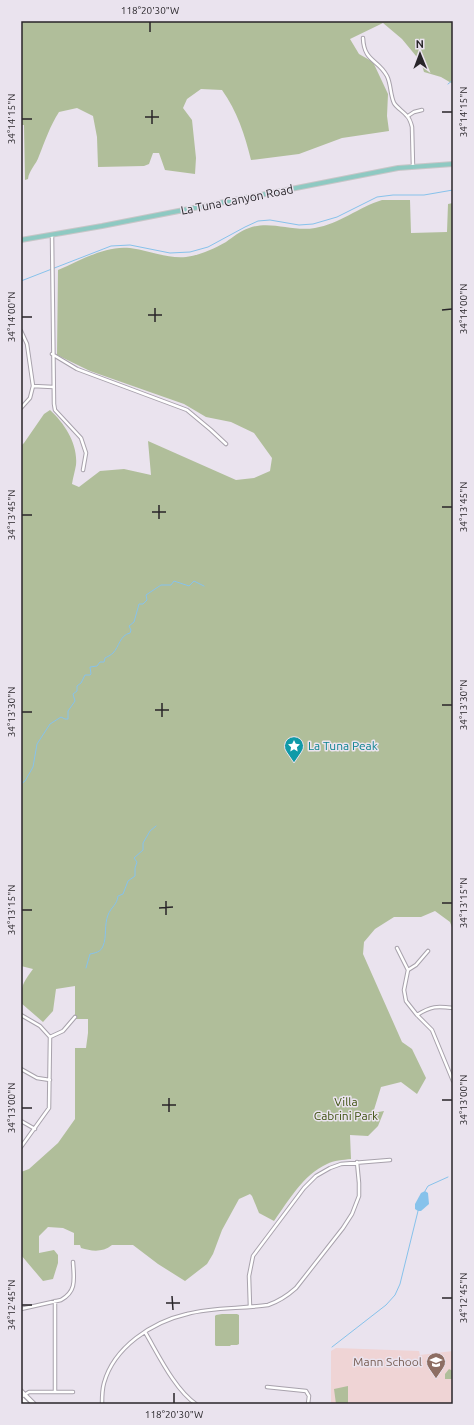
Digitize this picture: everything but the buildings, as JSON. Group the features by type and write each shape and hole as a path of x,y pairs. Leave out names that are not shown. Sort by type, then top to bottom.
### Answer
{"main road":[{"name":"La Tuna Canyon Road","path":"21,240 398,168 453,164"},
{"path":"21,1391 34,1404"},
{"path":"21,1397 27,1404"}],"street":[{"path":"364,38 365,52 387,76 393,101 396,106 408,116 412,127 413,167"},
{"path":"408,116 414,112 422,110"},
{"path":"52,235 52,354 55,410 81,438 86,453 83,470"},
{"path":"21,331 27,344 33,386 30,398 21,408"},
{"path":"52,354 77,369 187,410 226,444"},
{"path":"33,386 53,387"},
{"path":"397,948 408,970 405,996 416,1015 432,1030 453,1081"},
{"path":"408,970 416,966 428,951"},
{"path":"416,1015 434,1006 453,1008"},
{"path":"21,1016 40,1026 50,1037 49,1108 21,1147"},
{"path":"50,1037 63,1030 75,1017"},
{"path":"21,1069 37,1078 50,1080"},
{"path":"21,1121 35,1129"},
{"path":"250,1307 249,1276 253,1256 304,1188 316,1176 341,1164 390,1160"},
{"path":"102,1404 104,1382 110,1367 127,1346 145,1332 161,1323 188,1314 206,1310 268,1305 287,1297 307,1275 352,1214 359,1196 357,1162"},
{"path":"21,1309 66,1297 73,1288 73,1262"},
{"path":"55,1301 55,1392"},
{"path":"145,1332 178,1386 190,1400 196,1404"},
{"path":"267,1387 306,1391 309,1396 308,1404"},
{"path":"21,1397 29,1392 73,1392"}],"shaded area":[{"path":"336,1348 419,1351 420,1355 453,1351 453,1404 331,1404 331,1351"}],"green space":[{"path":"21,21 453,21 453,84 441,77 424,72 421,62 402,39 383,23 350,39 359,54 373,62 388,94 387,116 389,131 342,138 299,154 251,160 240,124 232,106 222,90 201,89 187,99 183,108 192,120 196,158 195,174 165,170 159,153 153,153 149,164 144,166 98,167 97,137 93,116 77,108 59,112 50,128 38,159 28,179 25,180 24,125 21,125"},
{"name":"Villa Cabrini Park","path":"382,200 410,200 411,233 447,232 448,204 453,203 453,930 450,922 435,911 421,917 394,917 375,929 364,942 363,954 402,1042 412,1049 426,1078 417,1094 401,1082 381,1087 373,1113 384,1111 378,1126 368,1136 350,1135 351,1159 339,1160 318,1169 297,1189 274,1221 259,1213 250,1194 239,1199 222,1230 213,1254 207,1264 185,1281 158,1264 133,1245 112,1245 108,1248 96,1251 89,1250 81,1248 80,1245 74,1245 74,1233 63,1228 48,1227 39,1236 39,1253 54,1250 58,1255 58,1263 53,1279 43,1281 21,1255 21,1172 29,1169 58,1143 75,1119 75,1048 86,1048 88,1019 75,1019 75,986 56,989 53,1011 43,1022 21,1003 23,984 33,969 21,966 21,444 22,445 24,443 44,414 50,410 61,422 73,442 76,465 72,484 79,487 100,471 124,469 151,475 148,441 236,480 254,478 270,471 272,458 254,433 231,422 206,417 184,404 90,371 57,355 58,270 93,254 111,249 130,248 172,257 191,256 216,247 249,228 265,225 298,229 315,228 332,223"},
{"path":"222,1314 239,1315 239,1344 230,1346 215,1345 215,1316"},
{"path":"449,1369 453,1371 453,1379 445,1379 445,1374"},
{"path":"348,1386 348,1404 336,1404 334,1389"}],"water":[{"path":"425,1191 428,1193 429,1204 421,1211 418,1211 415,1209 415,1204 421,1193"}],"waterway":[{"path":"448,84 453,80"},
{"path":"21,281 111,246 130,245 170,253 190,252 208,247 258,221 270,220 299,225 313,224 337,217 377,197 393,195 424,195 453,190"},
{"path":"21,784 25,781 33,767 37,744 50,724 61,717 68,719 68,711 75,701 73,694 77,691 77,686 81,683 85,675 91,674 90,667 97,666 100,662 104,662 105,658 115,650 124,636 130,633 131,630 129,626 134,622 139,604 143,604 147,600 146,595 161,585 171,585 174,581 189,586 194,581 204,586"},
{"path":"86,968 90,954 98,952 102,948 105,939 108,915 118,896 123,894 128,881 135,876 137,862 134,858 143,850 143,843 150,831 156,826"},
{"path":"425,1191 428,1186 448,1177"},
{"path":"332,1347 386,1305 395,1295 400,1284 418,1211"}],"place":[{"name":"La Tuna Peak","path":"294,763"},
{"name":"Mann School","path":"436,1379"}]}
